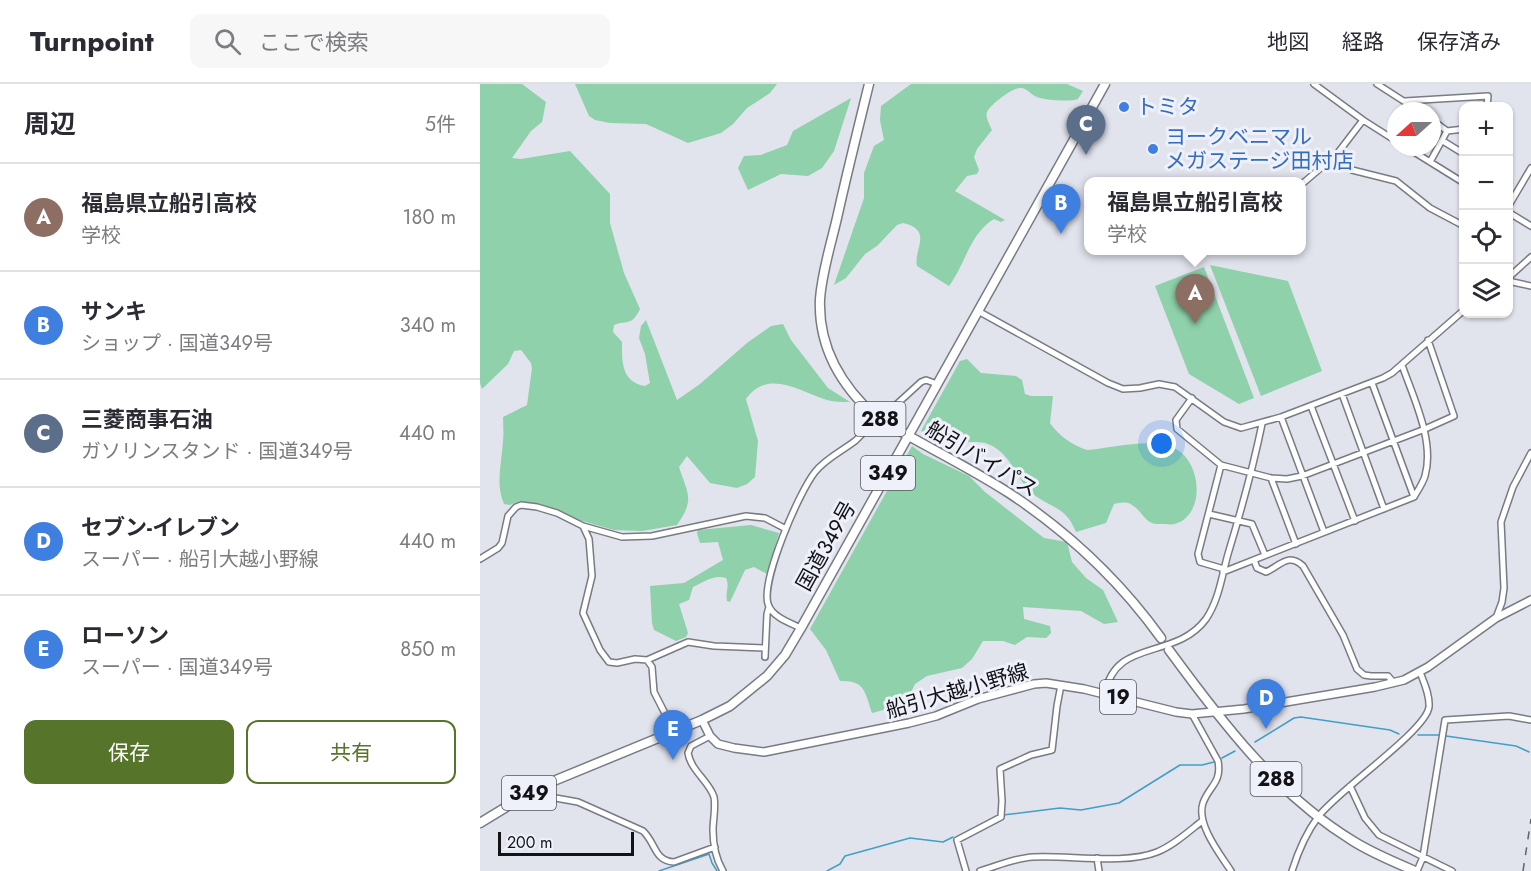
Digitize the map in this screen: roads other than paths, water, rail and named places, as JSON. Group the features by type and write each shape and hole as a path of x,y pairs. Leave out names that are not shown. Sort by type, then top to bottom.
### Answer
{"highway":[{"name":"船引バイパス","path":"869,84 823,280 820,315 833,365 859,402 908,436 1008,493 1075,542 1131,600 1161,638"},
{"name":"国道349号","path":"480,823 546,784 702,720 730,706 758,686 785,655 1106,84"},
{"name":"288","path":"1169,650 1215,712 1251,755 1318,817 1353,841 1416,871"}],"main road":[{"name":"船引大越小野線","path":"710,736 724,747 764,752 877,731 921,720 978,699 1034,684 1061,685 1160,709 1192,714 1394,683 1420,672 1496,618 1531,600"},
{"path":"702,720 710,736"}],"street":[{"path":"1314,84 1387,135"},
{"path":"1377,84 1405,101 1488,96 1487,102"},
{"path":"1306,181 1337,154 1363,120"},
{"path":"1441,127 1447,131 1459,130"},
{"path":"1430,162 1447,131"},
{"path":"1443,141 1459,151"},
{"path":"1337,154 1352,170 1396,181 1430,208 1459,223"},
{"path":"1420,156 1459,180"},
{"path":"1513,202 1531,168"},
{"path":"1510,210 1531,226"},
{"path":"1513,275 1531,257"},
{"path":"1513,280 1531,286"},
{"path":"978,311 1108,384 1123,389 1167,384 1234,427 1249,428 1372,383 1392,373 1459,314"},
{"path":"1192,398 1176,420 1177,429 1221,465 1271,478 1287,479 1302,476 1454,416 1428,340"},
{"path":"1221,465 1198,558 1200,562 1224,570 1414,497 1425,477 1427,466 1425,429 1402,365"},
{"path":"765,657 768,597 776,556 805,487 816,471 859,438 921,382 926,380 937,384"},
{"path":"1372,383 1414,497"},
{"path":"1342,394 1384,509"},
{"path":"1311,406 1355,521"},
{"path":"1281,417 1324,532"},
{"path":"1105,694 1111,674 1122,661 1184,638 1200,626 1212,610 1238,521 1262,424"},
{"path":"1496,618 1504,588 1501,522 1513,487 1531,453"},
{"path":"1271,478 1296,544"},
{"path":"480,559 502,543 508,516 521,505 537,507 566,516 583,526 621,537 652,536 746,516 765,518 786,529"},
{"path":"1209,514 1252,524 1264,555"},
{"path":"583,526 589,539 592,576 583,613 609,662 647,660 688,642 714,646 765,648"},
{"path":"1254,560 1257,568 1266,572 1281,561 1298,561 1343,635 1356,669 1364,675 1388,676 1394,683"},
{"path":"769,607 778,616 801,628"},
{"path":"647,660 652,668 654,692 674,731"},
{"path":"1292,871 1306,835 1318,817 1409,735 1429,708 1427,690 1420,672"},
{"path":"966,871 957,840 1001,817 1000,769 1031,755 1052,750 1061,685"},
{"path":"1192,714 1218,761 1219,768 1219,777 1203,803 1202,821 1231,871"},
{"path":"1416,871 1423,857 1445,720 1509,716 1531,720"},
{"path":"710,736 691,746 688,753 690,761 713,795 715,803 712,832 717,861 723,871"},
{"path":"546,784 550,797 578,802 643,831 650,838 657,854 667,861 674,862 715,847"},
{"path":"1350,786 1365,818 1379,835 1452,871"},
{"path":"980,871 1030,857 1136,857 1157,852 1202,821"},
{"path":"1097,858 1099,871"}],"waterway":[{"path":"1255,742 1294,718 1301,717 1390,730 1399,734"},
{"path":"1418,735 1441,735"},
{"path":"1446,736 1516,746 1529,752"},
{"path":"1222,758 1235,751"},
{"path":"1003,815 1060,808 1081,810 1119,803 1180,765 1202,765 1214,762"},
{"path":"976,827 996,817"},
{"path":"827,871 840,864 845,856 910,838 943,842 953,837"},
{"path":"659,871 709,854 717,871"}],"railway":[{"path":"1523,871 1531,819"}],"place":[{"name":"トミタ","path":"1124,107"},
{"name":"ヨークベニマル メガステージ田村店","path":"1153,149"},
{"name":"三菱商事石油","path":"1086,155"},
{"name":"サンキ","path":"1061,234"},
{"name":"福島県立船引高校","path":"1195,324"},
{"name":"セブン-イレブン","path":"1266,729"},
{"name":"ローソン","path":"673,760"}]}
